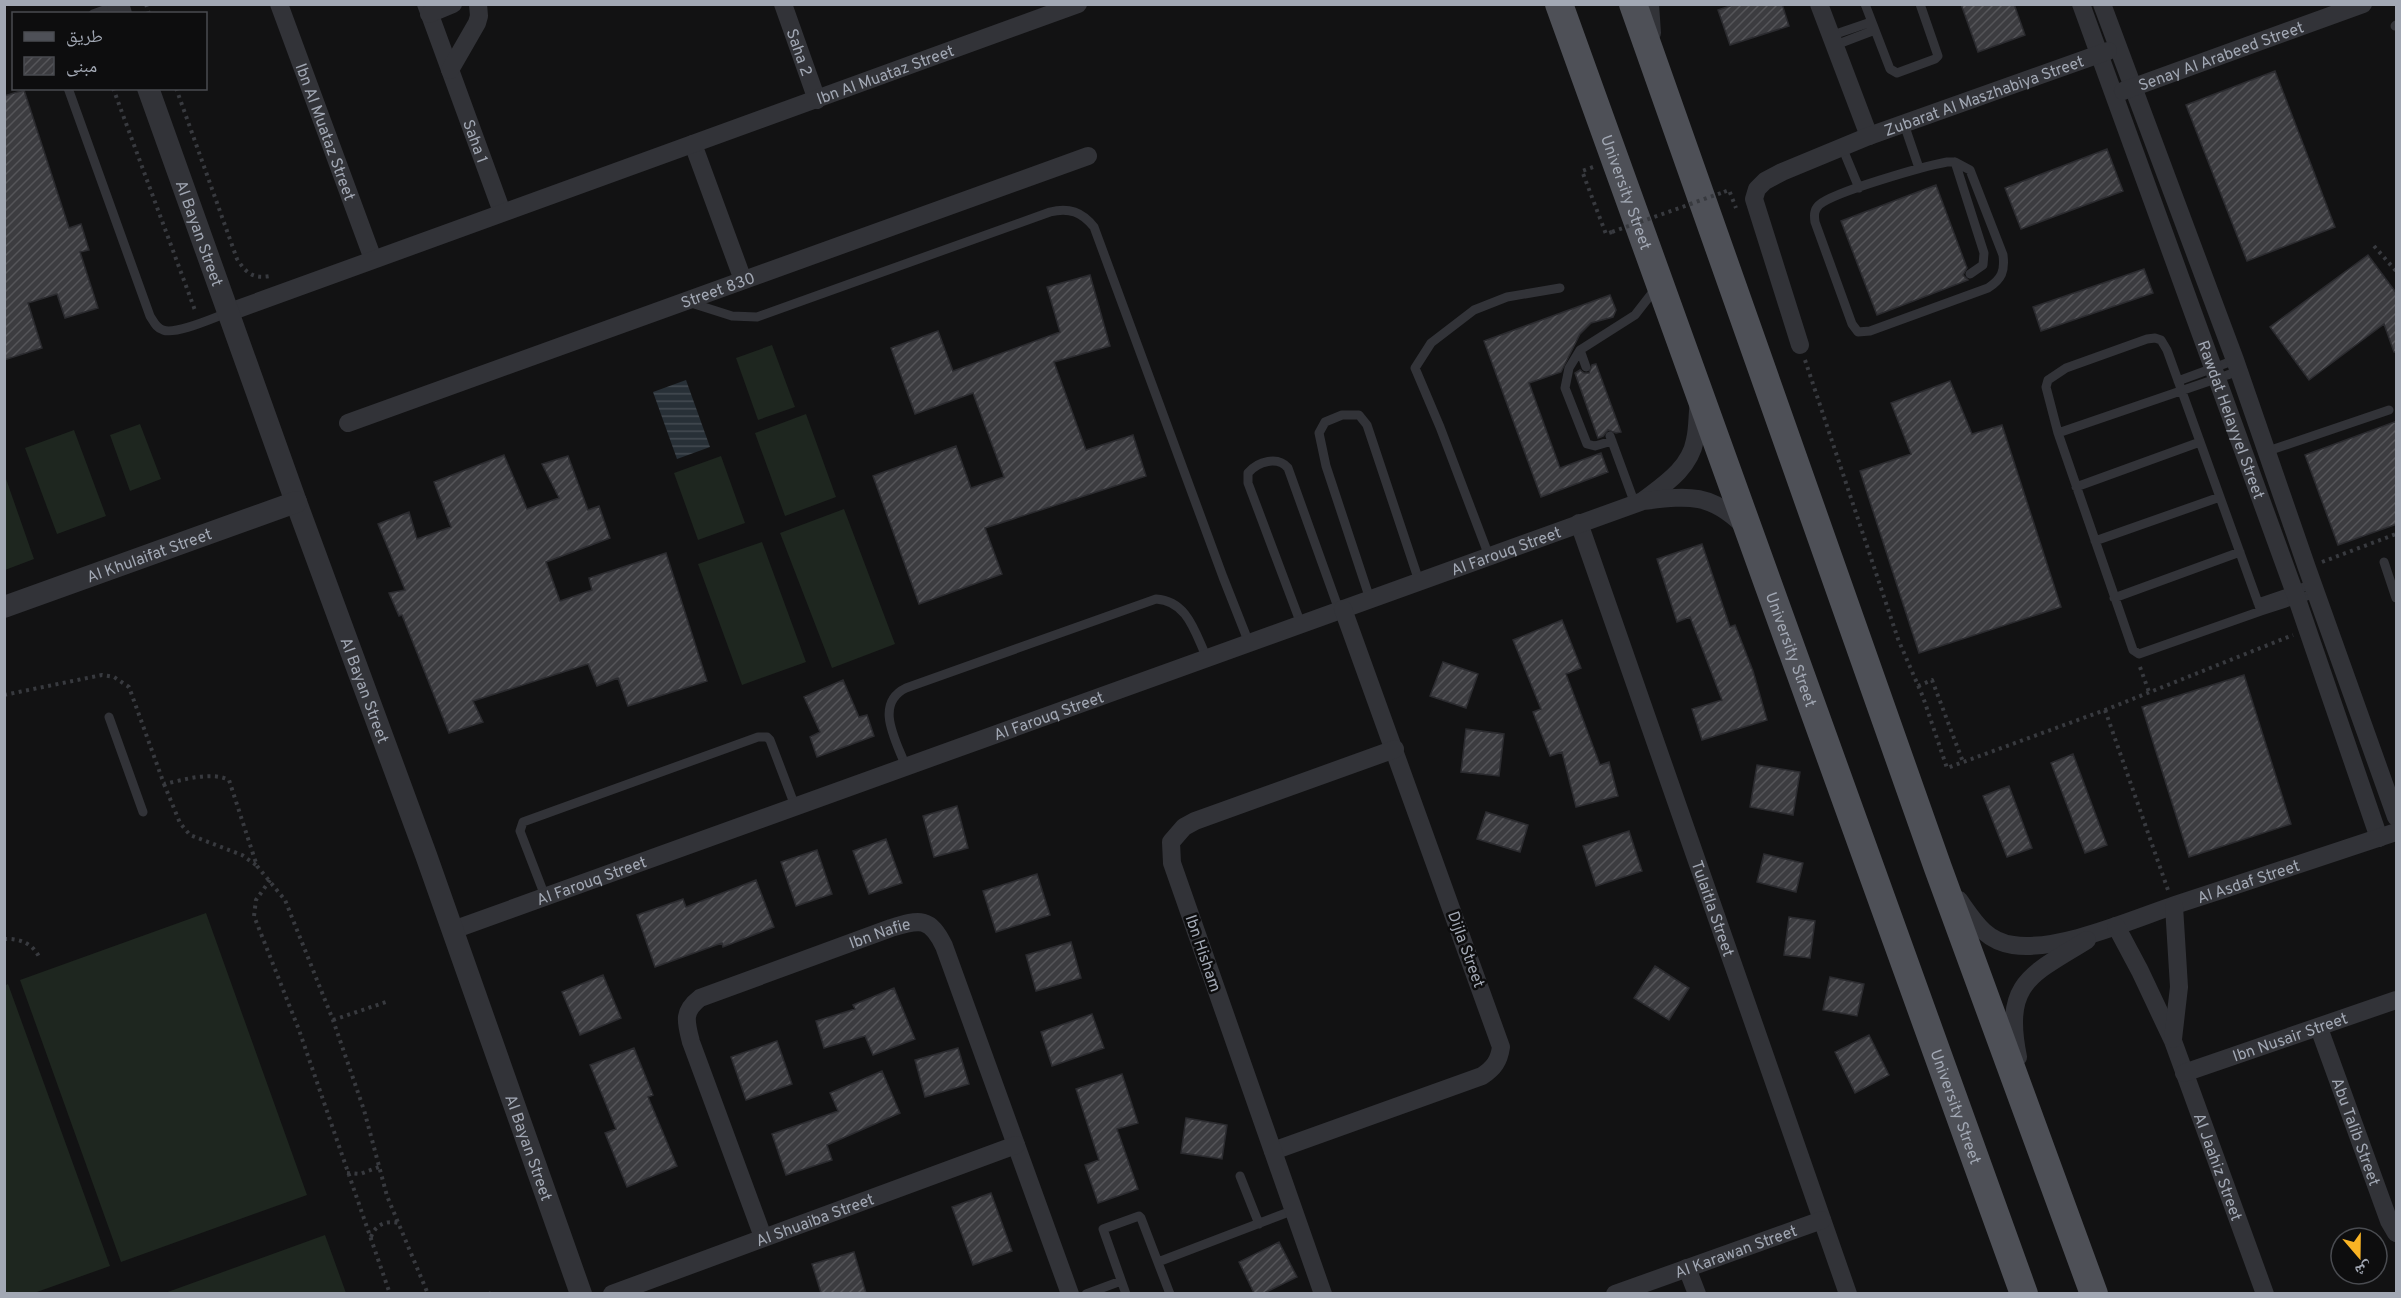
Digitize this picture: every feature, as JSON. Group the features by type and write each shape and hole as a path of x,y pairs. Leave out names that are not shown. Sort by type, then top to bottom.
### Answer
{"main road":[{"name":"University Street","path":"1559,4 2025,1293"},
{"path":"1633,4 1938,868 2094,1293"}],"street":[{"name":"Ibn Al Muataz Street","path":"279,4 373,259"},
{"name":"Saha 1","path":"453,4 427,9 502,213"},
{"path":"450,70 477,22 478,4"},
{"name":"Saha 2","path":"783,4 817,99"},
{"name":"Ibn Al Muataz Street","path":"227,313 817,99 1039,11 1078,4"},
{"path":"1650,4 1657,74"},
{"name":"Zubarat Al Maszhabiya Street","path":"1819,4 1831,41 1869,136"},
{"name":"Rawdat Helayyel Street","path":"2081,4 2335,709 2388,835"},
{"name":"Rawdat Helayyel Street","path":"2102,4 2268,451 2312,582 2397,817"},
{"name":"Senay Al Arabeed Street","path":"2113,96 2363,4"},
{"name":"Zubarat Al Maszhabiya Street","path":"1800,345 1754,199 1757,189 1765,181 1869,136 2118,48"},
{"name":"Al Bayan Street","path":"149,90 227,313 453,930 580,1293"},
{"path":"693,144 743,280"},
{"name":"Street 830","path":"348,423 1088,156"},
{"name":"Al Farouq Street","path":"1639,502 1671,479 1691,455 1700,394"},
{"name":"Al Farouq Street","path":"453,930 1639,502 1687,496 1707,500 1731,513 1749,531"},
{"name":"Al Khulaifat Street","path":"4,607 296,502"},
{"name":"Tulaitla Street","path":"1579,524 1848,1293"},
{"name":"Dijla Street","path":"1273,1151 1482,1076 1493,1068 1499,1059 1501,1047 1395,750 1341,609"},
{"name":"Ibn Hisham","path":"1323,1293 1172,863 1171,843 1184,827 1195,821 1395,750"},
{"name":"Al Asdaf Street","path":"1938,868 1978,927 1996,940 2011,945 2035,947 2109,929 2388,835"},
{"name":"Al Jaahiz Street","path":"2173,1041 2179,987 2174,906"},
{"name":"Ibn Nafie","path":"763,1237 692,1042 687,1015 690,1006 700,998 891,928 918,921 932,926 944,946 1070,1293"},
{"name":"Al Asdaf Street","path":"2033,1128 2013,1033 2018,996 2025,981 2036,972 2109,929"},
{"name":"Al Jaahiz Street","path":"2109,929 2144,979 2173,1041 2265,1293"},
{"name":"Ibn Nusair Street","path":"2184,1073 2319,1029 2397,1000"},
{"name":"Abu Talib Street","path":"2319,1029 2389,1221 2397,1233"},
{"name":"Al Shuaiba Street","path":"612,1293 1016,1145"},
{"name":"Al Karawan Street","path":"1615,1293 1822,1220"},
{"path":"1687,1268 1697,1293"}],"lane":[{"path":"1865,4 1890,69 1894,72 1900,72 1935,59 1938,54 1920,4"},
{"path":"99,12 118,5"},
{"path":"1831,41 1873,26"},
{"path":"69,90 156,327 164,331 175,331 227,313"},
{"path":"1904,124 1919,168"},
{"path":"1842,147 1859,188"},
{"path":"1955,162 1984,254 1983,266 1970,274"},
{"path":"1955,162 1970,170 1974,176 2003,255 2005,267 2002,276 1988,288 1863,333 1858,332 1852,324 1814,213 1817,206 1825,200 1919,168 1955,162"},
{"path":"686,301 732,316 758,317 1050,212 1060,210 1079,213 1094,227 1222,577 1249,643"},
{"path":"1639,502 1612,438 1594,446 1587,444 1565,388 1569,368 1580,350 1635,315 1659,284"},
{"path":"1490,556 1415,368 1431,343 1474,310 1507,297 1560,288"},
{"path":"2260,607 2164,344 2155,338 2066,368 2048,380 2046,387 2058,433 2133,650 2139,654 2150,652 2295,595 2312,582"},
{"path":"1580,350 1586,367"},
{"path":"2058,433 2180,385 2237,366"},
{"path":"2268,451 2389,410"},
{"path":"1370,599 1326,466 1319,433 1325,422 1342,415 1359,415 1367,425 1419,581"},
{"path":"2076,488 2200,442"},
{"path":"1301,624 1248,483 1248,473 1255,467 1277,460 1288,468 1341,609"},
{"path":"2095,541 2220,497"},
{"path":"2114,598 2240,552"},
{"path":"2384,562 2397,598"},
{"path":"906,766 890,724 889,706 898,692 917,684 1156,599 1172,602 1185,612 1208,658"},
{"path":"2335,709 2355,703"},
{"path":"110,717 143,812"},
{"path":"545,896 520,831 523,822 758,737 767,737 770,740 795,806"},
{"path":"1240,1176 1259,1224"},
{"path":"1158,1262 1294,1210"},
{"path":"1126,1293 1103,1231 1141,1216 1170,1293"},
{"path":"1086,1293 1121,1281"}],"path":[{"path":"114,90 199,322"},
{"path":"177,90 237,259 250,275 259,278 279,273"},
{"path":"1582,171 1606,234 1724,192"},
{"path":"2374,246 2397,271"},
{"path":"1800,345 1898,639 1918,686 1947,768 2105,710 2307,629"},
{"path":"2312,582 2397,534"},
{"path":"2133,650 2149,692"},
{"path":"4,695 102,675 114,677 129,687 180,824 190,835 242,855 257,866 285,900 333,1020 364,1110 387,1196 428,1293"},
{"path":"1918,686 1932,680 1963,762"},
{"path":"2105,710 2174,906"},
{"path":"164,784 192,778 230,780 257,866"},
{"path":"270,880 256,900 255,916 299,1030 390,1293"},
{"path":"4,939 22,941 32,946 37,950 40,959"},
{"path":"333,1020 386,1002"},
{"path":"347,1173 360,1174 379,1167"},
{"path":"370,1239 374,1229 380,1225 392,1221 399,1223"}],"shaded area":[{"path":"772,345 795,407 758,420 736,358"},
{"path":"686,380 710,447 677,459 653,392"},
{"path":"806,414 836,497 785,516 755,433"},
{"path":"140,424 161,479 130,491 110,435"},
{"path":"74,430 106,516 57,534 25,448"},
{"path":"721,456 745,523 698,540 674,473"},
{"path":"5,476 34,559 4,570"},
{"path":"844,509 895,644 832,668 780,533"},
{"path":"762,542 806,662 742,685 698,564"},
{"path":"206,913 307,1195 121,1262 20,980"},
{"path":"8,984 110,1266 34,1293 5,1293 4,986"},
{"path":"325,1235 346,1293 165,1293"}],"building":[{"path":"1736,4 1782,4 1789,26 1730,45 1718,10"},
{"path":"1961,4 2014,4 2025,35 1978,52"},
{"path":"2275,71 2335,227 2247,261 2186,105"},
{"path":"24,90 69,228 81,224 89,250 80,252 98,308 65,318 57,294 28,303 42,348 4,360 4,96"},
{"path":"2107,149 2123,191 2021,229 2005,188"},
{"path":"1936,185 1967,268 1963,275 1968,280 1877,315 1841,221"},
{"path":"2368,255 2397,294 2397,352 2394,352 2384,324 2309,380 2270,327"},
{"path":"2144,269 2153,293 2041,331 2033,307"},
{"path":"1090,275 1110,346 1054,362 1086,450 1133,435 1146,476 985,528 1002,574 919,604 873,476 956,446 971,488 1004,477 973,393 915,414 891,348 938,331 953,371 1060,332 1047,287"},
{"path":"1610,295 1616,310 1613,317 1591,323 1580,334 1561,372 1529,383 1560,468 1601,453 1608,472 1541,497 1484,341"},
{"path":"1596,364 1621,432 1608,430 1598,438 1575,373 1580,370 1589,373 1592,365"},
{"path":"1950,381 1972,434 2002,425 2061,607 1919,653 1860,471 1911,454 1891,403"},
{"path":"2397,421 2397,524 2338,545 2305,455"},
{"path":"504,455 527,509 559,498 542,464 568,456 588,510 599,506 610,538 546,562 560,601 592,590 589,578 666,553 707,681 628,706 618,678 597,686 588,664 473,701 483,722 449,733 402,615 399,616 389,593 405,590 378,524 409,512 417,539 451,527 434,482"},
{"path":"1702,544 1730,627 1735,625 1753,671 1767,720 1702,740 1692,709 1722,700 1690,617 1677,622 1657,559"},
{"path":"1562,620 1581,668 1566,674 1600,765 1609,762 1618,796 1576,807 1562,752 1550,756 1533,712 1541,709 1513,640"},
{"path":"1443,662 1478,674 1466,708 1430,696"},
{"path":"2244,675 2291,824 2189,857 2142,707"},
{"path":"843,680 859,717 867,715 874,736 817,757 810,737 820,732 804,697"},
{"path":"1466,729 1504,734 1499,776 1461,772"},
{"path":"2073,754 2107,845 2085,853 2051,763"},
{"path":"1757,765 1800,772 1793,815 1750,807"},
{"path":"2009,786 2032,848 2007,857 1983,796"},
{"path":"957,806 968,848 934,857 923,816"},
{"path":"1486,812 1528,825 1520,852 1477,839"},
{"path":"1629,831 1642,871 1596,886 1583,846"},
{"path":"886,839 902,883 869,894 853,851"},
{"path":"817,850 832,894 796,906 781,862"},
{"path":"1764,854 1803,863 1796,892 1757,882"},
{"path":"1037,874 1050,915 996,932 983,891"},
{"path":"756,880 774,927 723,947 722,943 655,967 637,915 683,899 686,907"},
{"path":"1789,917 1815,921 1810,958 1784,955"},
{"path":"1071,942 1081,978 1036,991 1026,955"},
{"path":"1655,966 1689,988 1669,1020 1634,998"},
{"path":"603,975 621,1018 580,1035 562,992"},
{"path":"1830,977 1864,984 1857,1016 1823,1010"},
{"path":"894,988 915,1039 873,1055 865,1036 824,1048 816,1021 855,1009 853,1005"},
{"path":"1092,1014 1104,1048 1052,1066 1041,1032"},
{"path":"1869,1035 1889,1075 1855,1093 1835,1052"},
{"path":"777,1041 792,1084 746,1100 731,1057"},
{"path":"634,1048 653,1095 648,1097 677,1166 627,1187 605,1133 616,1129 590,1065"},
{"path":"958,1048 969,1084 925,1097 915,1060"},
{"path":"882,1071 900,1113 827,1145 832,1160 786,1175 772,1134 838,1111 830,1093"},
{"path":"1122,1074 1138,1123 1117,1129 1138,1189 1098,1203 1085,1165 1099,1160 1076,1089"},
{"path":"1186,1118 1227,1125 1222,1159 1181,1153"},
{"path":"991,1193 1012,1251 973,1265 952,1207"},
{"path":"1279,1242 1297,1277 1264,1293 1254,1293 1239,1262"},
{"path":"854,1252 866,1293 821,1293 812,1264"}]}
